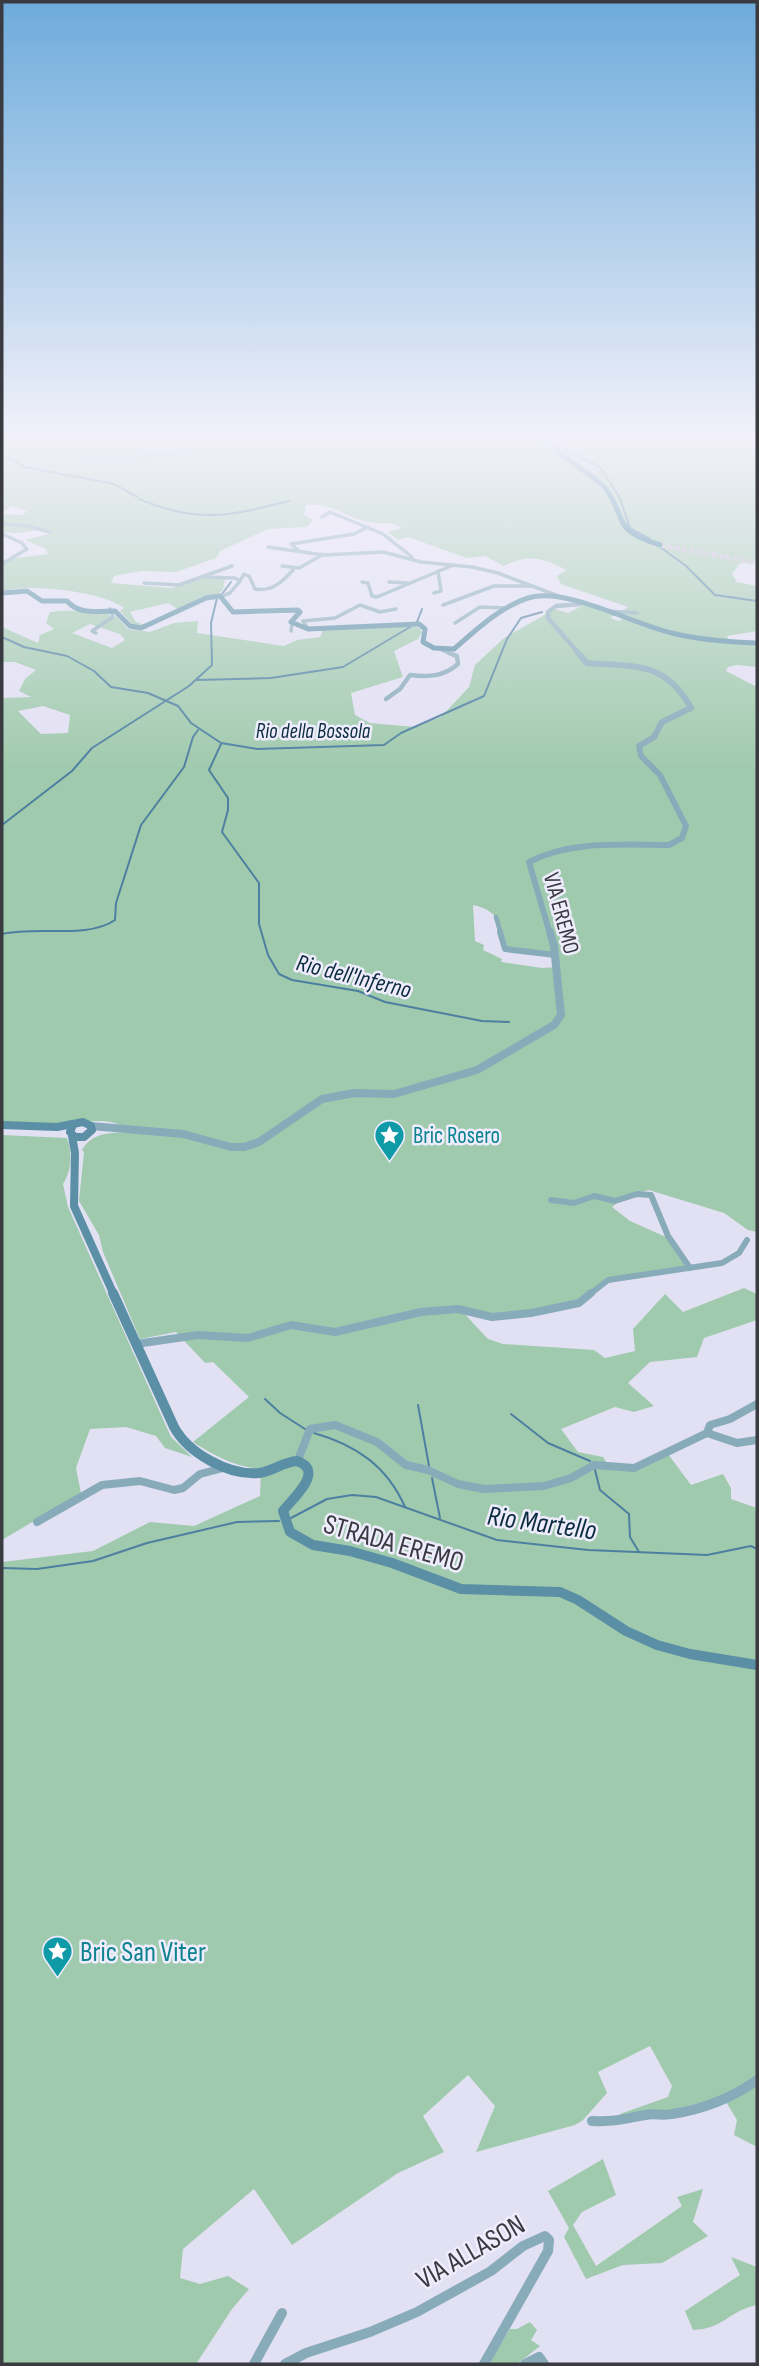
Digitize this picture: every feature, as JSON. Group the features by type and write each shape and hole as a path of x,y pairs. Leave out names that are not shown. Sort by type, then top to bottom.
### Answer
{"main road":[{"path":"2,593 30,592 37,600 67,601 74,609 81,611 110,609 131,626 141,628 151,626 206,598 222,596 228,609 233,612 299,610 292,623 308,629 413,623 425,629 422,639 426,644 442,650 458,647 479,627 506,608 530,597 561,597 670,633 724,642 757,643"},
{"path":"72,1132 83,1122 89,1132"},
{"path":"2,1125 89,1132"},
{"path":"72,1132 76,1156 72,1192 74,1206 181,1438 200,1453 228,1467 260,1474 298,1460"},
{"path":"76,1156 89,1132"},
{"name":"STRADA EREMO","path":"298,1460 304,1463 309,1474 301,1491 283,1511 290,1532 300,1540 392,1563 461,1588 560,1592 572,1596 625,1631 659,1646 757,1665"}],"street":[{"path":"2,564 16,558 27,548"},
{"path":"284,548 324,555 375,551 498,573 561,597"},
{"path":"296,548 301,553"},
{"path":"400,548 403,553 437,564"},
{"path":"222,596 230,593 245,573 252,580 255,589 272,589 293,570 303,568 324,555"},
{"path":"362,582 368,583 372,596 377,597 453,565"},
{"path":"144,583 174,586 232,566"},
{"path":"282,566 293,570"},
{"path":"434,593 441,591 438,571"},
{"path":"200,577 235,578 240,581"},
{"path":"389,582 409,584"},
{"path":"443,605 494,586 525,588 533,585"},
{"name":"VIA EREMO","path":"89,1132 126,1130 183,1134 231,1147 244,1147 260,1142 322,1099 354,1093 394,1094 477,1070 551,1027 558,1020 561,1015 555,955 529,862 539,854 559,850 669,845 682,838 686,826 660,775 641,756 639,746 654,737 662,722 684,714 691,708 684,692 669,677 654,668 587,663 548,618 548,612 556,606 581,603"},
{"path":"308,629 303,621 340,616 360,605 371,606 380,612 396,609"},
{"path":"469,605 475,610"},
{"path":"455,623 484,606 506,608"},
{"path":"96,633 92,631 114,615 110,609"},
{"path":"608,611 637,613"},
{"path":"291,631 292,623"},
{"path":"386,699 400,689 410,675 435,678 454,668 458,664 457,656 442,650"},
{"path":"496,917 505,948 555,955"},
{"path":"551,1200 574,1203 594,1196 615,1201 637,1194 651,1195 668,1236 690,1268"},
{"path":"136,1344 198,1335 248,1338 291,1325 335,1332 421,1312 458,1309 492,1317 531,1314 579,1303 603,1282 730,1260 739,1253 747,1240"},
{"path":"707,1433 710,1425 730,1419 757,1405"},
{"path":"298,1460 310,1429 335,1424 377,1442 406,1465 428,1470 458,1484 485,1489 544,1486 571,1478 594,1465 634,1468 707,1433 737,1443 757,1440"},
{"path":"37,1522 102,1485 140,1481 174,1490 183,1488 200,1475 228,1467"},
{"path":"592,2121 618,2122 648,2114 669,2115 695,2109 735,2096 757,2080"},
{"name":"VIA ALLASON","path":"285,2364 304,2353 370,2332 422,2308 507,2262 537,2238 545,2236 549,2240 548,2251 484,2364"},
{"path":"254,2364 282,2313"},
{"path":"525,2364 539,2357 544,2364"}],"green space":[{"path":"226,548 220,551 216,558 176,572 141,571 114,576 111,583 172,588 202,578 225,579 223,590 179,610 168,603 130,612 136,622 145,625 133,625 120,611 124,608 100,597 46,588 2,591 2,560 48,554 46,549"},
{"path":"440,548 757,548 757,561 739,564 732,574 737,582 757,586 757,631 727,636 730,644 757,645 757,667 737,665 728,667 726,671 757,687 757,1232 748,1230 724,1213 649,1190 627,1195 612,1207 630,1221 666,1237 685,1266 604,1280 580,1300 536,1311 493,1315 459,1308 488,1339 503,1344 594,1350 605,1358 635,1351 633,1329 665,1294 683,1312 744,1288 757,1294 757,1320 704,1338 697,1357 650,1362 628,1383 654,1406 634,1412 615,1407 561,1429 578,1452 603,1457 611,1469 626,1470 668,1454 691,1485 723,1474 731,1488 731,1499 757,1508 757,2147 734,2135 737,2120 723,2097 667,2111 621,2118 620,2114 668,2097 672,2086 650,2046 598,2072 607,2093 583,2120 575,2125 476,2152 495,2106 468,2075 423,2116 444,2152 398,2173 292,2245 254,2189 183,2249 180,2278 200,2284 228,2276 249,2289 232,2309 196,2364 2,2364 2,1562 93,1551 150,1522 194,1526 260,1496 261,1469 226,1460 193,1442 249,1397 213,1362 205,1363 176,1332 140,1339 103,1252 99,1235 79,1201 84,1152 82,1150 87,1144 106,1134 136,1133 117,1124 100,1121 55,1125 2,1123 2,698 31,697 19,691 25,679 36,670 15,662 2,662 2,627 38,643 40,635 54,629 46,623 50,612 107,611 128,629 150,632 174,623 198,621 197,633 284,646 297,640 320,637 323,630 408,626 419,628 422,632 418,639 394,651 403,677 351,693 355,715 370,723 415,727 441,717 469,687 475,665 504,638 555,609 568,613 584,605 615,615 610,618 619,621 627,616 619,613 628,607 561,584 557,576 566,570 550,562 527,559 504,566 485,556 467,558","holes":["90,624 120,634 125,640 112,648 72,633","43,706 70,715 68,733 41,734 18,711","473,905 482,907 498,920 508,949 548,953 558,967 542,968 501,962 502,959 483,950 484,945 475,941"]},
{"path":"2,1135 67,1138 70,1161 63,1184 68,1207 171,1437 192,1457 165,1448 156,1436 126,1427 90,1429 76,1468 81,1493 2,1540"},
{"path":"603,2159 616,2195 582,2212 573,2225 596,2266 682,2206 677,2197 703,2189 693,2222 708,2236 662,2263 623,2265 586,2279 564,2237 569,2228 548,2191"},
{"path":"731,2257 757,2267 757,2305 739,2311 712,2327 693,2330 685,2311 740,2275"},
{"path":"530,2322 537,2330 531,2340 540,2346 517,2364 489,2364 510,2329 517,2329"}],"waterway":[{"path":"662,548 686,566 715,595 757,601"},
{"path":"222,594 231,582"},
{"path":"166,701 189,686 212,665 211,623 217,598"},
{"path":"417,622 422,609"},
{"name":"Rio della Bossola","path":"166,701 178,706 191,723 221,743 257,749 384,745 401,733 484,696 507,639 521,618 542,612"},
{"path":"197,680 271,678 343,667 410,627"},
{"path":"2,637 24,647 67,656 94,671 111,687 148,693 166,701"},
{"path":"2,825 72,771 92,748 166,701"},
{"path":"2,934 77,931 104,926 115,920 116,903 141,825 184,767 193,737 198,730"},
{"name":"Rio dell'Inferno","path":"221,744 209,770 228,798 222,832 259,883 259,924 268,955 279,974 292,980 358,991 385,1002 482,1021 509,1022"},
{"path":"265,1399 280,1413 305,1429"},
{"path":"418,1405 429,1466"},
{"path":"511,1414 548,1443 590,1461"},
{"path":"314,1433 343,1444 368,1459 389,1480 405,1507"},
{"path":"595,1470 600,1490 629,1514 630,1537 639,1552"},
{"path":"432,1478 440,1518"},
{"name":"Rio Martello","path":"291,1518 327,1499 352,1495 376,1497 497,1540 588,1550 707,1555 751,1546 757,1549"},
{"name":"Rio Martello","path":"2,1568 37,1569 93,1561 147,1543 237,1522 279,1521"}],"tunnel":[{"path":"678,548 757,563"}],"place":[{"name":"Bric Rosero","path":"390,1162"},
{"name":"Bric San Viter","path":"57,1978"}]}
